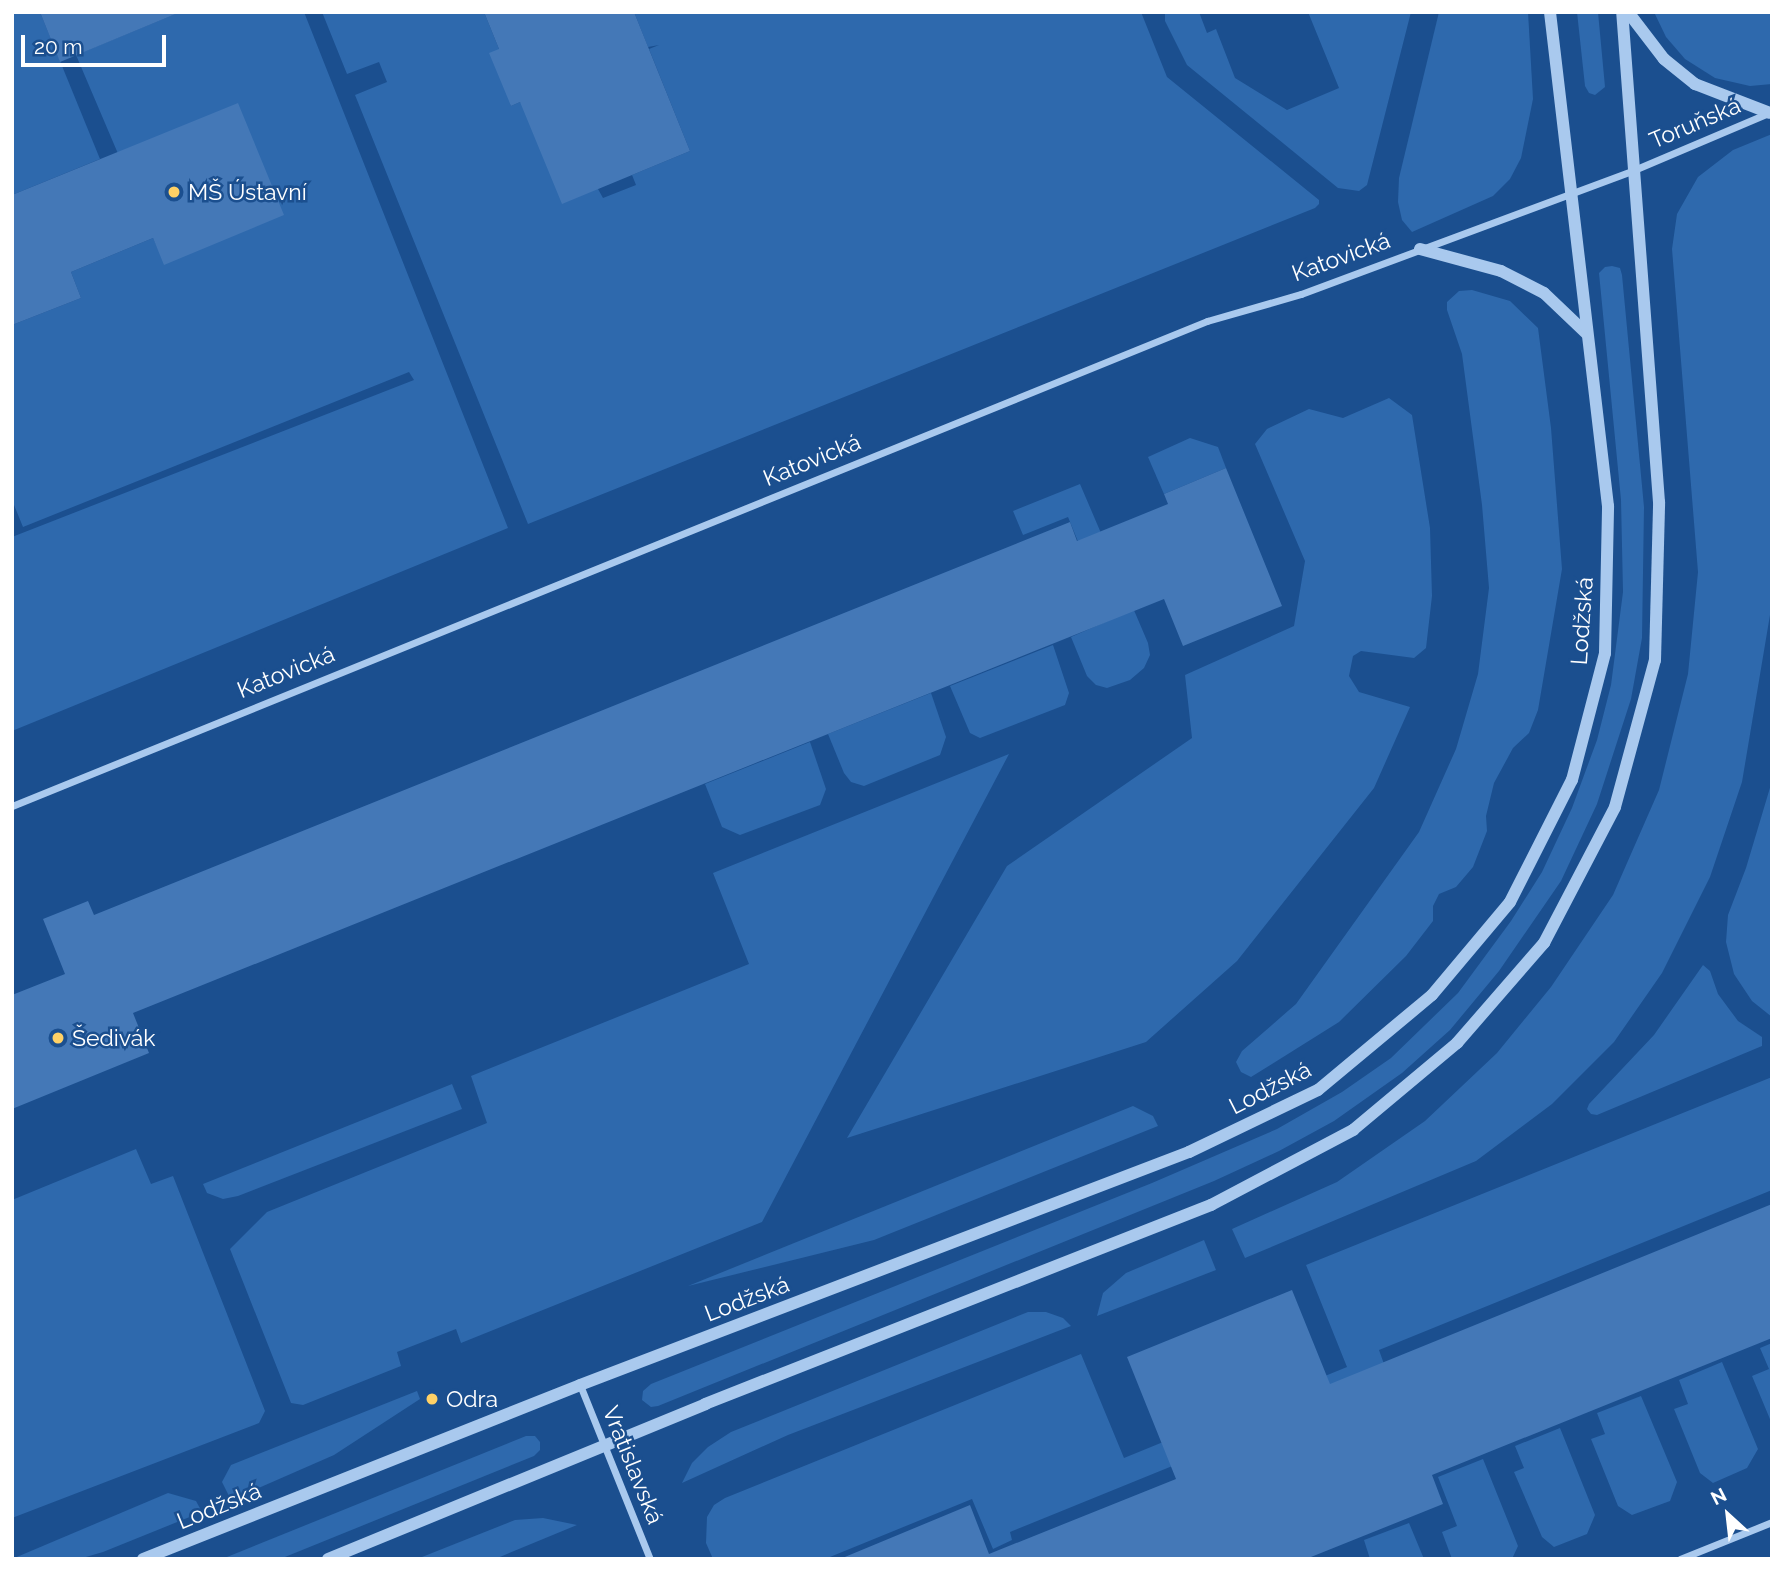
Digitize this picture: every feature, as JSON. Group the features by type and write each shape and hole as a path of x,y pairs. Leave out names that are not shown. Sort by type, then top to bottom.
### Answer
{"street":[{"name":"Lodžská","path":"143,1559 580,1385 1189,1152 1318,1090 1432,995 1510,902 1572,779 1605,653 1608,506 1569,193 1550,12"},
{"path":"1625,12 1664,59 1695,84 1771,113"},
{"path":"327,1559 604,1444 1211,1205 1353,1130 1458,1043 1544,943 1615,807 1655,660 1659,502 1625,12"},
{"name":"Toruňská","path":"1634,170 1771,113"},
{"name":"Katovická","path":"12,806 1207,321 1301,294 1634,170"},
{"path":"1420,248 1501,271 1544,293 1586,333"},
{"name":"Vratislavská","path":"580,1385 649,1559"},
{"path":"1680,1559 1772,1522"}],"shaded area":[{"path":"12,12 40,12 100,159 12,195"},
{"path":"180,12 304,12 508,528 12,731 12,537 414,380 409,372 23,527 12,500 12,325 81,298 71,272 153,238 165,264 76,55"},
{"path":"322,12 484,12 499,49 511,106 520,102 598,189 603,198 636,185 632,175 690,151 649,49 659,45 648,47 634,12 1141,12 1167,77 1319,200 1319,204 1315,208 528,524 355,95 387,82 379,62 347,74"},
{"path":"1165,12 1199,12 1207,33 1216,29 1235,78 1287,110 1339,88 1308,12 1411,12 1367,185 1359,191 1338,188 1187,65 1165,21"},
{"path":"1439,12 1528,12 1533,99 1521,158 1510,179 1493,196 1412,232 1402,220 1398,202 1399,178"},
{"path":"1577,12 1598,12 1605,87 1595,95 1589,93 1585,86"},
{"path":"1654,12 1772,12 1772,84 1750,86 1715,78 1685,59 1666,37"},
{"path":"1772,134 1772,603 1742,782 1710,877 1662,973 1614,1042 1552,1104 1476,1161 1245,1258 1232,1229 1337,1182 1425,1121 1497,1053 1551,987 1613,895 1659,790 1688,674 1698,572 1672,249 1677,214 1698,177 1733,150"},
{"path":"1605,267 1620,268 1622,275 1644,507 1642,638 1631,699 1597,804 1561,881 1499,971 1450,1030 1402,1073 1334,1121 1279,1151 1214,1181 658,1406 651,1407 642,1400 643,1391 651,1384 1152,1183 1277,1129 1342,1092 1391,1058 1458,993 1511,921 1542,872 1572,808 1597,740 1611,685 1623,592 1621,500 1599,273"},
{"path":"1472,290 1510,301 1538,328 1551,428 1562,569 1538,710 1529,733 1513,748 1494,783 1486,816 1487,831 1473,867 1456,887 1439,894 1433,906 1433,921 1406,956 1339,1022 1251,1077 1241,1072 1236,1062 1242,1051 1296,1004 1419,832 1456,749 1478,674 1489,588 1482,505 1462,354 1447,310 1447,302 1459,291"},
{"path":"1389,398 1412,415 1430,528 1432,596 1426,648 1414,658 1361,651 1353,656 1349,676 1359,692 1410,707 1374,788 1237,961 1146,1042 847,1138 1007,866 1192,738 1185,675 1294,626 1305,561 1255,444 1267,429 1309,409 1343,418"},
{"path":"1190,438 1218,447 1226,468 1164,494 1148,457"},
{"path":"1080,484 1148,643 1150,655 1144,668 1130,680 1107,688 1096,685 1087,676 1071,637 1110,620 1068,517 1023,535 1013,511"},
{"path":"1053,645 1069,693 1065,705 980,738 970,733 950,686"},
{"path":"931,693 946,737 940,755 864,786 851,782 844,773 828,734"},
{"path":"810,742 826,789 820,805 740,835 722,827 705,784"},
{"path":"1009,754 762,1222 461,1343 456,1329 397,1352 401,1366 303,1405 291,1403 230,1249 267,1212 487,1123 471,1076 749,964 713,873"},
{"path":"1772,781 1772,1017 1752,1001 1734,974 1726,942 1728,915 1746,868"},
{"path":"1703,965 1710,971 1718,994 1738,1021 1762,1037 1762,1046 1597,1115 1591,1114 1587,1109 1589,1104 1654,1035"},
{"path":"1772,1077 1772,1190 1379,1350 1389,1378 1010,1532 1012,1540 993,1549 972,1499 825,1559 713,1559 706,1543 707,1517 714,1505 725,1498 1081,1354 1124,1458 1347,1367 1306,1265"},
{"path":"452,1084 462,1109 238,1196 223,1199 207,1193 203,1184"},
{"path":"1133,1106 1153,1116 1158,1126 874,1240 688,1286"},
{"path":"136,1149 151,1184 173,1176 265,1411 259,1423 12,1518 12,1200"},
{"path":"1204,1240 1216,1270 1097,1316 1103,1293 1126,1273"},
{"path":"1028,1312 1046,1312 1063,1318 1071,1326 788,1435 682,1483 692,1463 708,1447 731,1432"},
{"path":"1772,1343 1772,1424 1752,1376 1769,1369 1760,1348"},
{"path":"1722,1362 1758,1449 1747,1468 1713,1483 1700,1473 1674,1409 1688,1404 1679,1380"},
{"path":"417,1391 420,1399 334,1455 231,1500 222,1482 231,1465"},
{"path":"1641,1396 1677,1482 1670,1501 1632,1515 1618,1506 1591,1439 1605,1434 1597,1413"},
{"path":"1560,1428 1595,1515 1587,1534 1554,1547 1542,1537 1514,1472 1524,1468 1515,1446"},
{"path":"526,1436 535,1436 540,1442 540,1450 534,1456 280,1559 222,1559"},
{"path":"1483,1459 1518,1546 1512,1559 1452,1559 1442,1532 1457,1526 1438,1477"},
{"path":"168,1493 196,1501 202,1512 79,1559 12,1559"},
{"path":"543,1518 577,1525 495,1559 417,1559 515,1520"},
{"path":"1409,1523 1424,1559 1370,1559 1364,1540"}],"building":[{"path":"40,12 177,12 178,13 60,62"},
{"path":"484,12 634,12 690,151 562,204 520,102 511,106 489,53 499,49"},
{"path":"238,103 284,215 164,265 153,238 71,272 81,298 12,325 12,195"},
{"path":"1226,468 1282,606 1183,646 1164,599 133,1013 149,1053 12,1109 12,995 65,974 43,919 88,901 94,915 1070,522 1077,541 1168,504 1164,494"},
{"path":"1772,1204 1772,1338 1432,1475 1443,1504 1306,1559 840,1559 970,1505 989,1554 1176,1479 1127,1357 1292,1290 1330,1384"}],"place":[{"name":"MŠ Ústavní","path":"174,192"},
{"name":"Šedivák","path":"58,1038"},
{"name":"Odra","path":"432,1399"}]}
